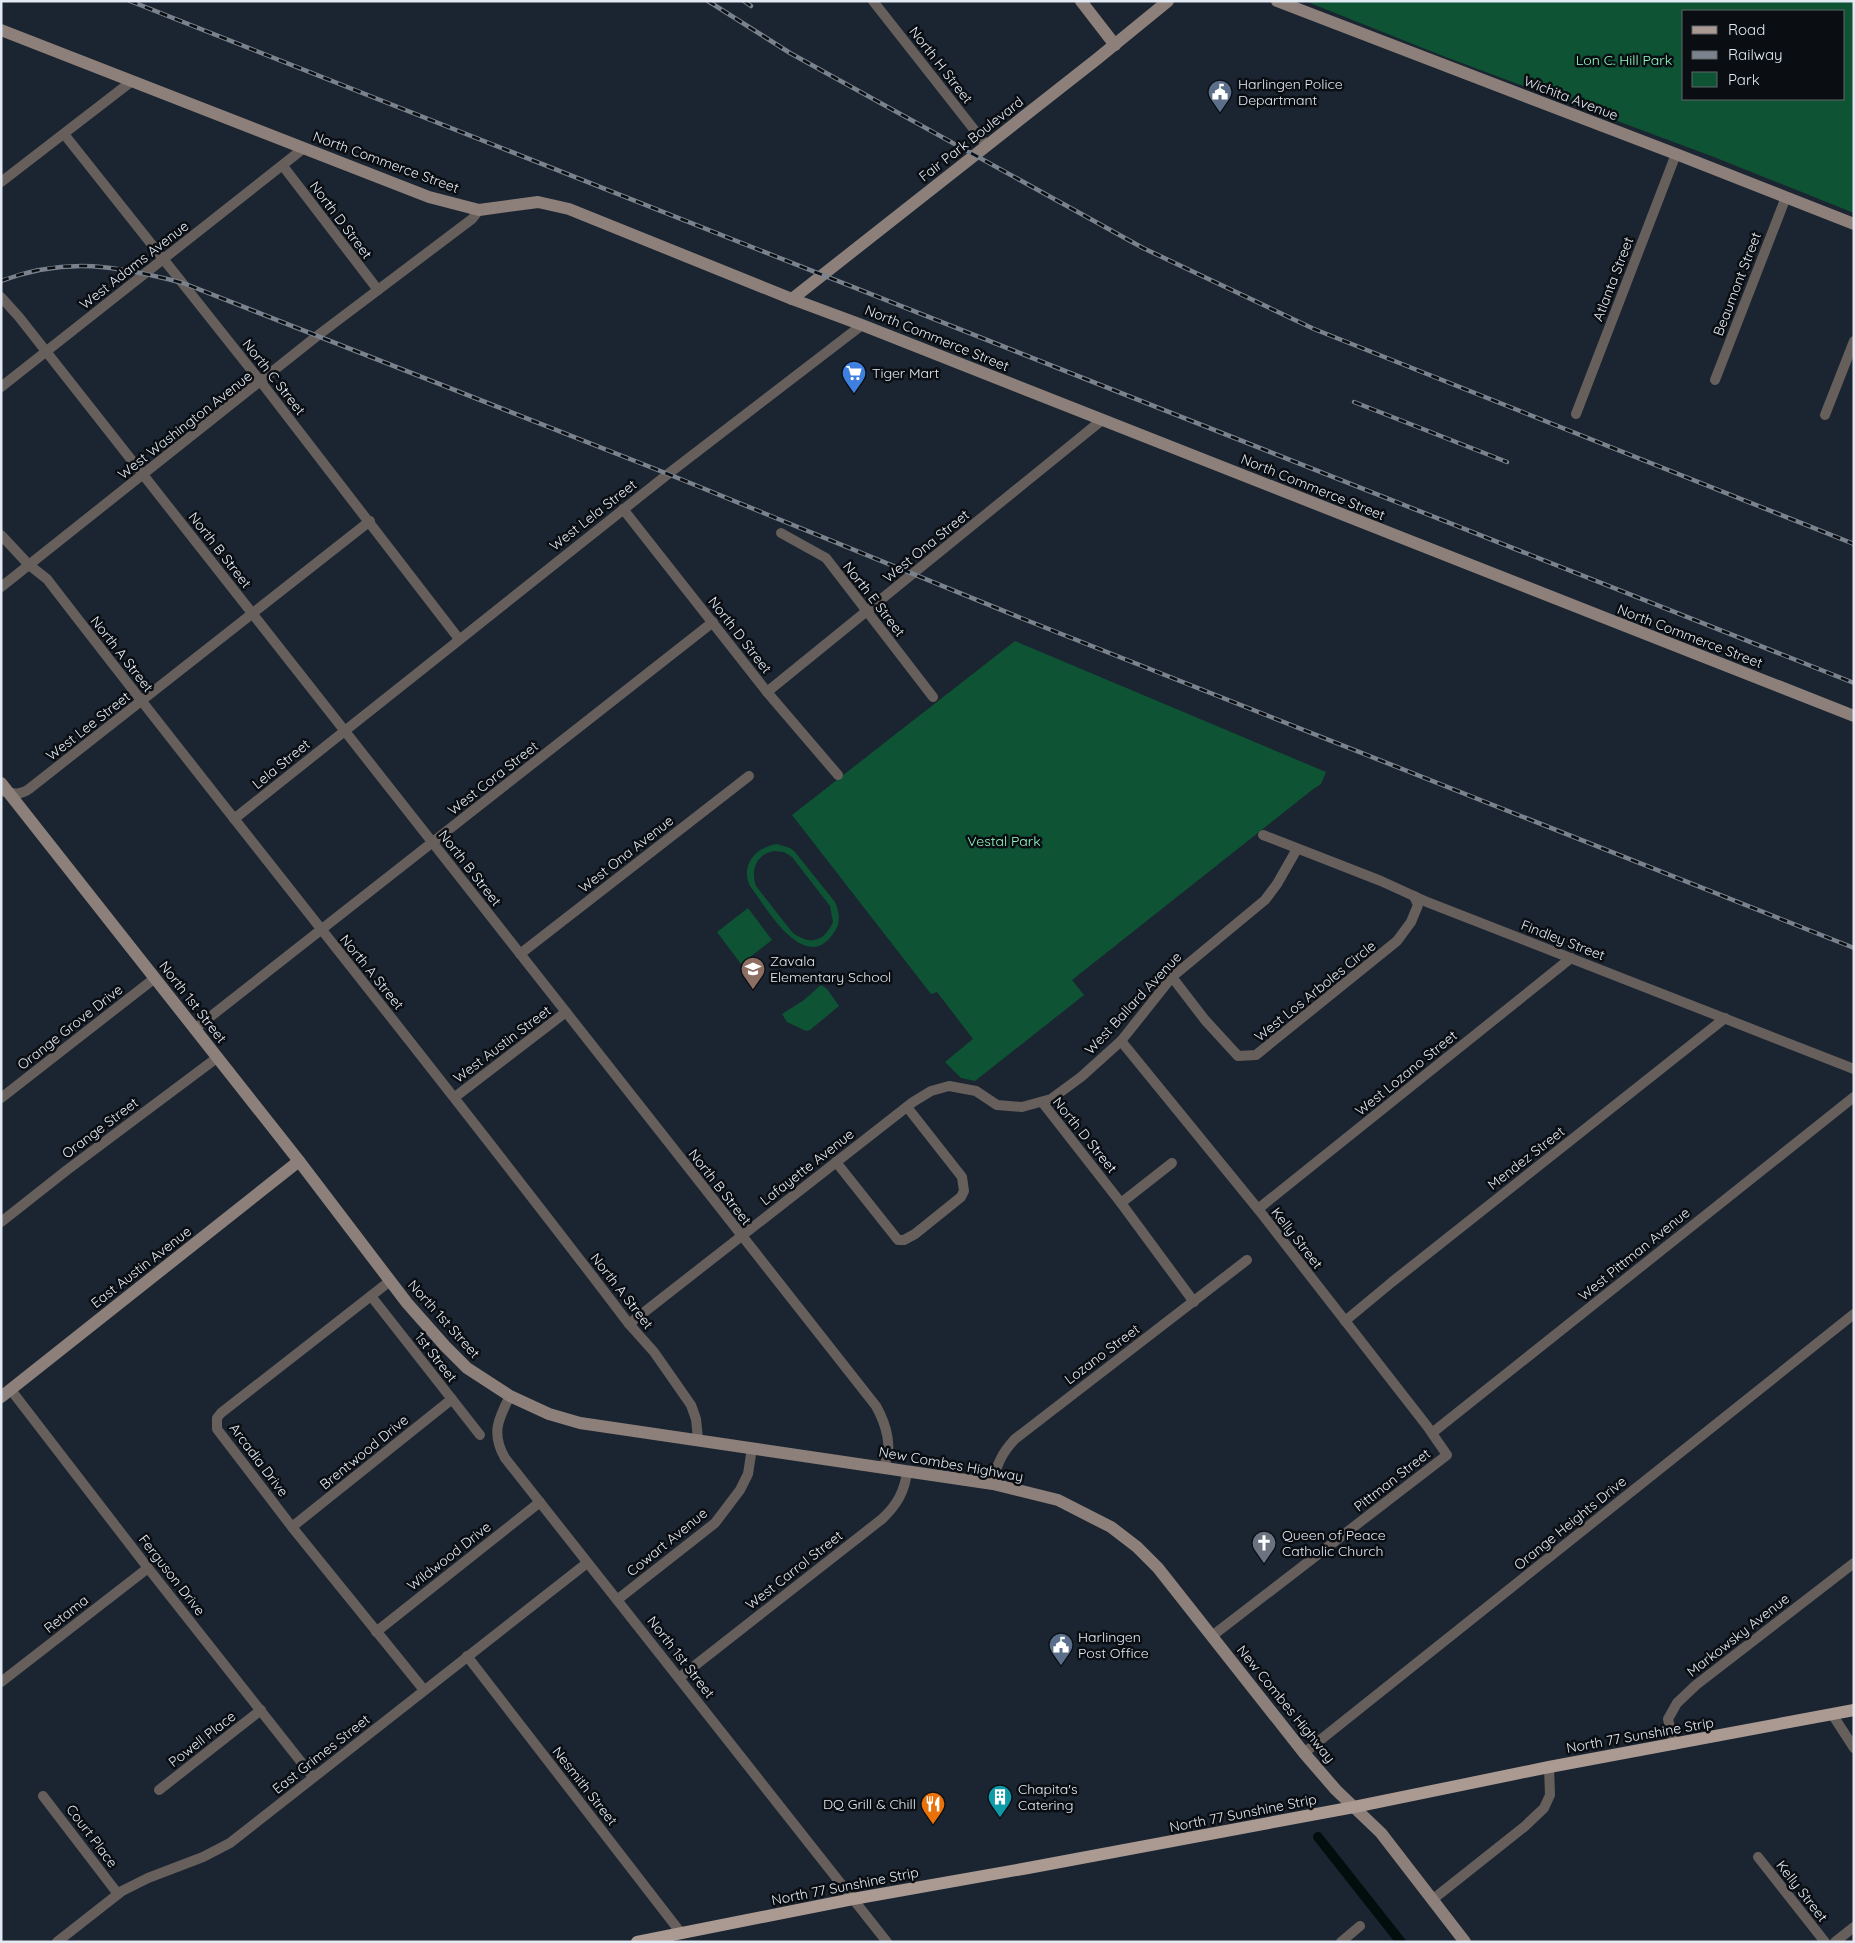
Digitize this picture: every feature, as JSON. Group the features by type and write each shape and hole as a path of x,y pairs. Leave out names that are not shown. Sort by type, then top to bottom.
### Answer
{"main road":[{"name":"North 77 Sunshine Strip","path":"637,1942 853,1899 1354,1807 1549,1767 1854,1710"}],"street":[{"name":"North H Street","path":"873,1 987,146"},
{"path":"1081,1 1115,45"},
{"name":"Fair Park Boulevard","path":"792,299 1115,45 1168,1"},
{"name":"Wichita Avenue","path":"1277,1 1854,224"},
{"name":"North Commerce Street","path":"1,30 429,197 479,210 538,202 569,209 792,299 1854,716"},
{"path":"1,182 132,81"},
{"name":"North C Street","path":"64,134 370,521 460,639"},
{"name":"West Adams Avenue","path":"1,387 304,148"},
{"name":"Atlanta Street","path":"1576,414 1676,154"},
{"name":"North D Street","path":"283,166 378,290"},
{"name":"Beaumont Street","path":"1715,380 1786,197"},
{"name":"West Washington Avenue","path":"1,587 378,290 472,219 479,210"},
{"name":"North B Street","path":"1,297 144,475 876,1406 882,1417 888,1437 887,1461 883,1468"},
{"name":"West Lela Street","path":"344,730 624,509 862,325"},
{"path":"1825,415 1853,345"},
{"name":"West Ona Street","path":"767,692 1102,420"},
{"name":"North D Street","path":"624,509 767,692 838,775"},
{"name":"West Lee Street","path":"4,789 24,793 370,521"},
{"name":"North E Street","path":"782,533 826,558 933,697"},
{"name":"North A Street","path":"1,535 29,565 47,579 321,930 455,1097 630,1324 654,1352 691,1404 696,1419 698,1439"},
{"name":"West Cora Street","path":"196,1028 713,622"},
{"name":"Lela Street","path":"234,819 344,730"},
{"name":"West Ona Avenue","path":"520,954 748,776"},
{"name":"North 1st Street","path":"4,789 196,1028 413,1310 467,1368 510,1396 497,1427 498,1444 505,1458 886,1942"},
{"name":"Findley Street","path":"1263,835 1854,1068"},
{"name":"West Ballard Avenue","path":"1042,1102 1051,1099 1081,1077 1121,1041 1172,977 1265,900 1278,884 1297,849"},
{"name":"West Los Arboles Circle","path":"1172,977 1205,1020 1238,1056 1256,1055 1396,941 1411,922 1418,905 1414,896"},
{"name":"West Lozano Street","path":"1258,1209 1571,958"},
{"name":"Orange Grove Drive","path":"1,1098 155,978"},
{"name":"West Austin Street","path":"455,1097 566,1012"},
{"name":"Mendez Street","path":"1345,1322 1392,1282 1725,1018"},
{"name":"Kelly Street","path":"1121,1041 1258,1209 1432,1433 1447,1455"},
{"name":"Orange Street","path":"1,1222 218,1057"},
{"name":"North D Street","path":"907,1107 931,1091 949,1086 976,1091 997,1105 1022,1107 1042,1102 1121,1202 1194,1302"},
{"name":"West Pittman Avenue","path":"1432,1433 1854,1097"},
{"path":"836,1162 898,1240 904,1240 928,1224 961,1197 964,1191 962,1177 907,1107"},
{"name":"Lafayette Avenue","path":"630,1324 907,1107"},
{"name":"East Austin Avenue","path":"6,1393 300,1161"},
{"path":"1121,1202 1172,1163"},
{"name":"Lozano Street","path":"993,1484 995,1470 1001,1455 1015,1439 1246,1260"},
{"name":"Arcadia Drive","path":"390,1281 216,1418 217,1429 292,1527 424,1690"},
{"name":"1st Street","path":"371,1296 480,1435"},
{"name":"Orange Heights Drive","path":"1304,1752 1854,1314"},
{"name":"Ferguson Drive","path":"6,1393 148,1568 313,1777"},
{"name":"New Combes Highway","path":"510,1396 549,1414 580,1423 993,1484 1058,1500 1111,1527 1137,1547 1158,1568 1304,1752 1336,1790 1381,1833 1465,1942"},
{"name":"Brentwood Drive","path":"292,1527 452,1399"},
{"name":"Cowart Avenue","path":"617,1600 715,1523 740,1490 748,1474 752,1448"},
{"name":"Pittman Street","path":"1212,1636 1447,1455"},
{"name":"West Carrol Street","path":"679,1678 882,1519 898,1501 906,1483 908,1471"},
{"name":"Wildwood Drive","path":"376,1632 540,1502"},
{"name":"East Grimes Street","path":"56,1942 118,1894 148,1878 203,1857 230,1843 587,1563"},
{"name":"Markowsky Avenue","path":"1674,1745 1668,1718 1677,1703 1696,1685 1854,1564"},
{"name":"Retama","path":"1,1682 148,1568"},
{"name":"Nesmith Street","path":"467,1656 681,1933"},
{"name":"Powell Place","path":"160,1790 261,1710"},
{"path":"1832,1714 1854,1748"},
{"path":"1432,1900 1524,1827 1544,1808 1550,1795 1549,1767"},
{"name":"Court Place","path":"43,1796 118,1894"},
{"name":"Kelly Street","path":"1758,1858 1825,1942"},
{"path":"1341,1942 1360,1926"},
{"path":"1835,1942 1854,1927"}],"green space":[{"name":"Lon C. Hill Park","path":"1305,1 1854,1 1854,213 1714,157 1443,56"},
{"name":"Vestal Park","path":"1015,641 1326,772 1321,784 1072,980 1084,995 975,1081 961,1078 945,1062 973,1039 937,992 931,994 792,815"},
{"path":"777,844 790,848 795,852 835,902 839,914 837,926 833,934 822,945 810,947 798,942 787,933 750,886 747,878 749,864 757,853","holes":["769,852 784,852 792,857 830,906 833,922 825,934 816,940 805,939 792,932 756,886 754,874 759,858"]},
{"path":"748,908 772,940 741,964 717,932"},
{"path":"821,985 827,989 839,1006 810,1030 806,1031 787,1022 782,1014 804,1000"}],"waterway":[{"path":"1318,1837 1401,1942"}],"railway":[{"path":"130,1 1854,683"},
{"path":"708,1 790,53 1143,248 1314,329 1854,544"},
{"path":"744,1 751,6"},
{"path":"1,281 48,268 92,266 136,272 183,283 668,474 1021,618 1854,948"},
{"path":"1354,402 1507,462"}],"place":[{"name":"Harlingen Police Departmant","path":"1220,113"},
{"name":"Tiger Mart","path":"854,394"},
{"name":"Zavala Elementary School","path":"753,990"},
{"name":"Queen of Peace Catholic Church","path":"1264,1564"},
{"name":"Harlingen Post Office","path":"1061,1666"},
{"name":"Chapita's Catering","path":"1000,1818"},
{"name":"DQ Grill & Chill","path":"933,1825"}]}
